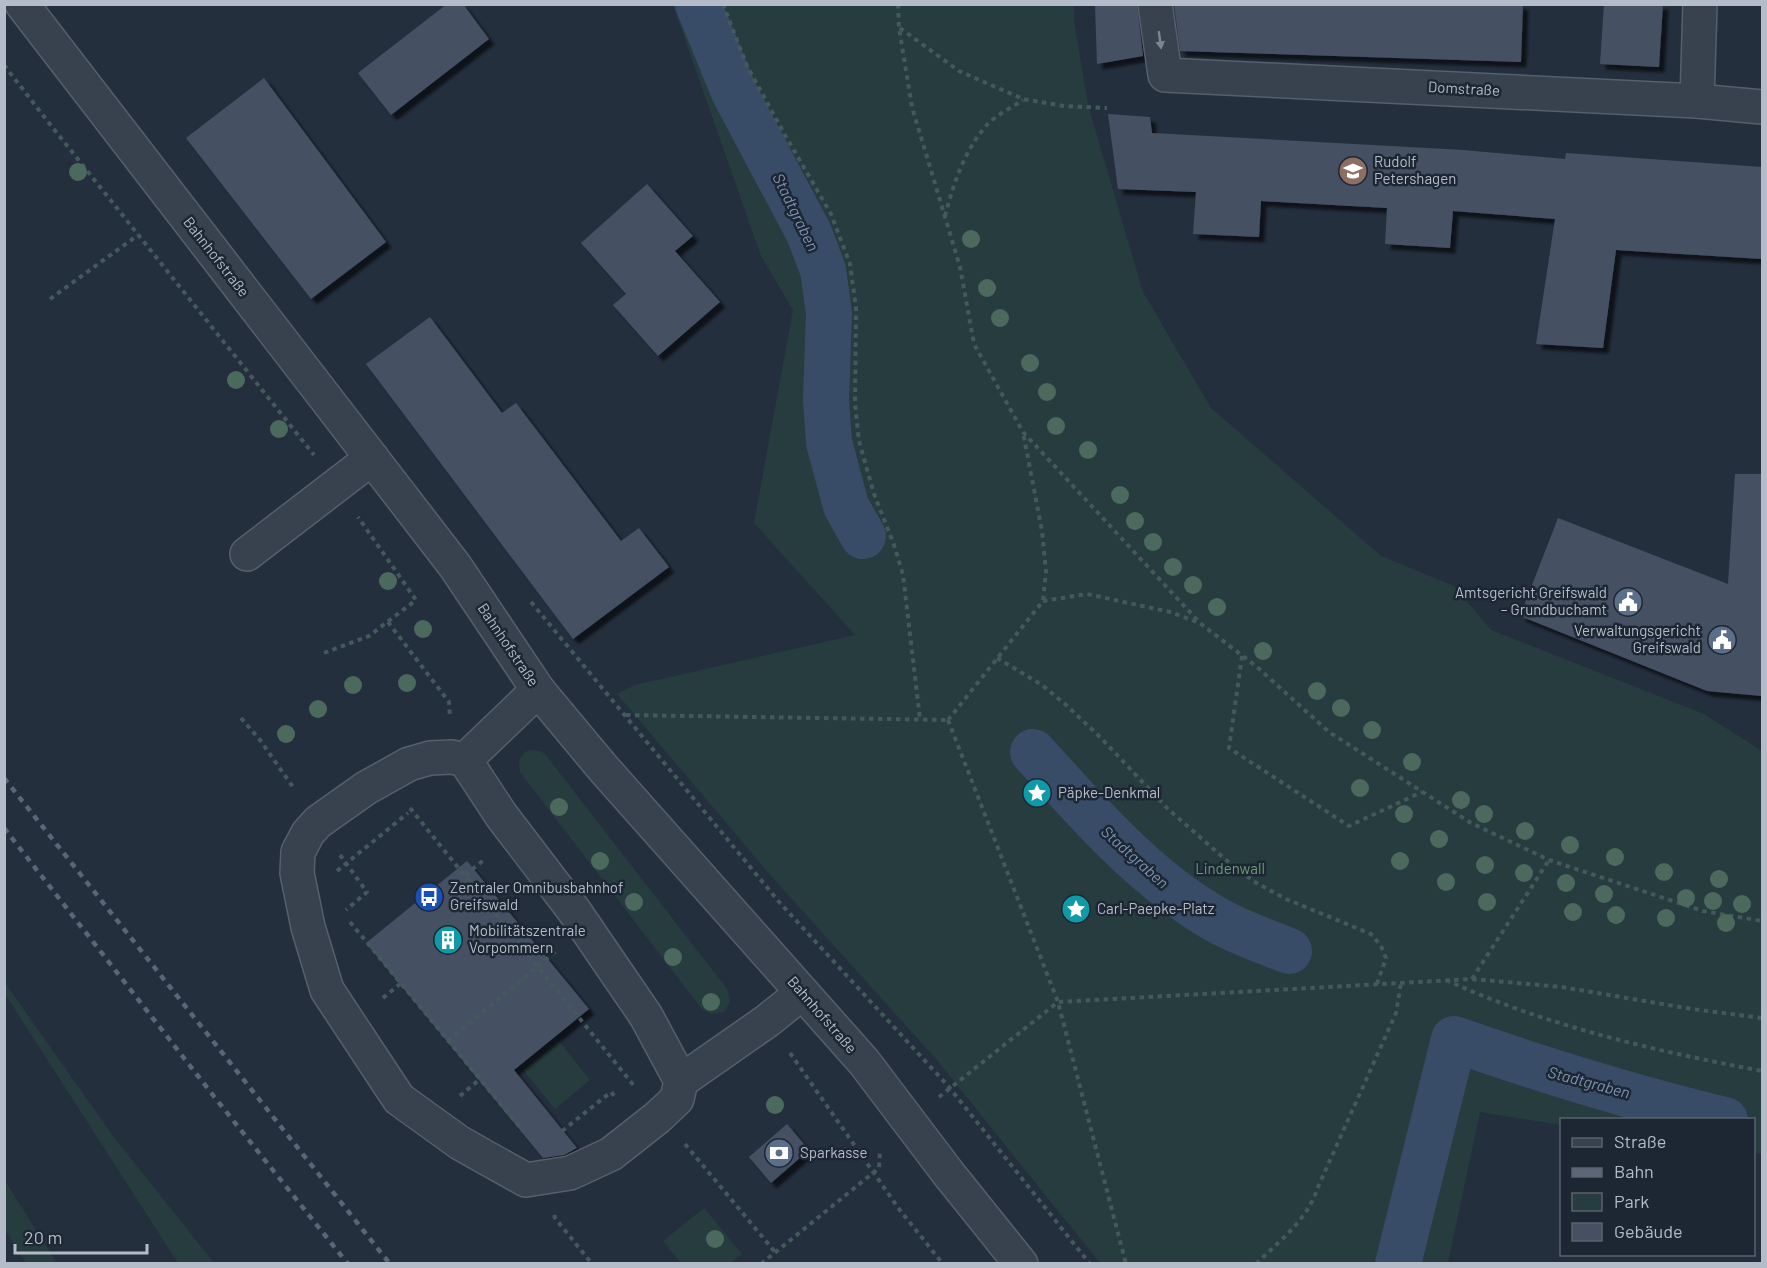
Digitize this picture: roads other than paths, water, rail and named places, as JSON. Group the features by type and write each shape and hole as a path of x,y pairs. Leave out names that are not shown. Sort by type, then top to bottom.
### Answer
{"street":[{"name":"Bahnhofstraße","path":"22,4 455,566 538,690 603,768 864,1062 948,1173 1021,1263"},
{"name":"Domstraße","path":"1155,4 1165,75 1697,101 1762,107"},
{"path":"1697,101 1700,4"},
{"path":"247,554 372,458"},
{"path":"465,760 538,690"},
{"path":"452,757 465,760 501,815 575,912 646,1016 681,1080 677,1099 658,1117 611,1154 570,1173 526,1180 460,1143 399,1099 327,990 308,927 297,873 298,852 308,833 318,822 366,788 409,764 430,758 452,757"},
{"path":"681,1080 802,993"}],"waterway":[{"name":"Stadtgraben","path":"698,4 734,92 809,233 823,270 829,313 826,400 829,442 846,506 863,536"},
{"name":"Stadtgraben","path":"1033,752 1112,837 1178,894 1223,923 1289,951"},
{"name":"Stadtgraben","path":"1398,1264 1454,1039 1588,1083 1717,1118"}],"railway":[{"path":"4,778 390,1264"},
{"path":"4,828 348,1264"}],"place":[{"name":"Rudolf Petershagen","path":"1353,171"},
{"name":"Amtsgericht Greifswald – Grundbuchamt","path":"1628,602"},
{"name":"Verwaltungsgericht Greifswald","path":"1722,640"},
{"name":"Päpke-Denkmal","path":"1037,793"},
{"name":"Zentraler Omnibusbahnhof Greifswald","path":"429,897"},
{"name":"Carl-Paepke-Platz","path":"1076,909"},
{"name":"Mobilitätszentrale Vorpommern","path":"448,940"},
{"name":"Sparkasse","path":"779,1153"}],"park label":[{"name":"Lindenwall","path":"1230,869"}]}
